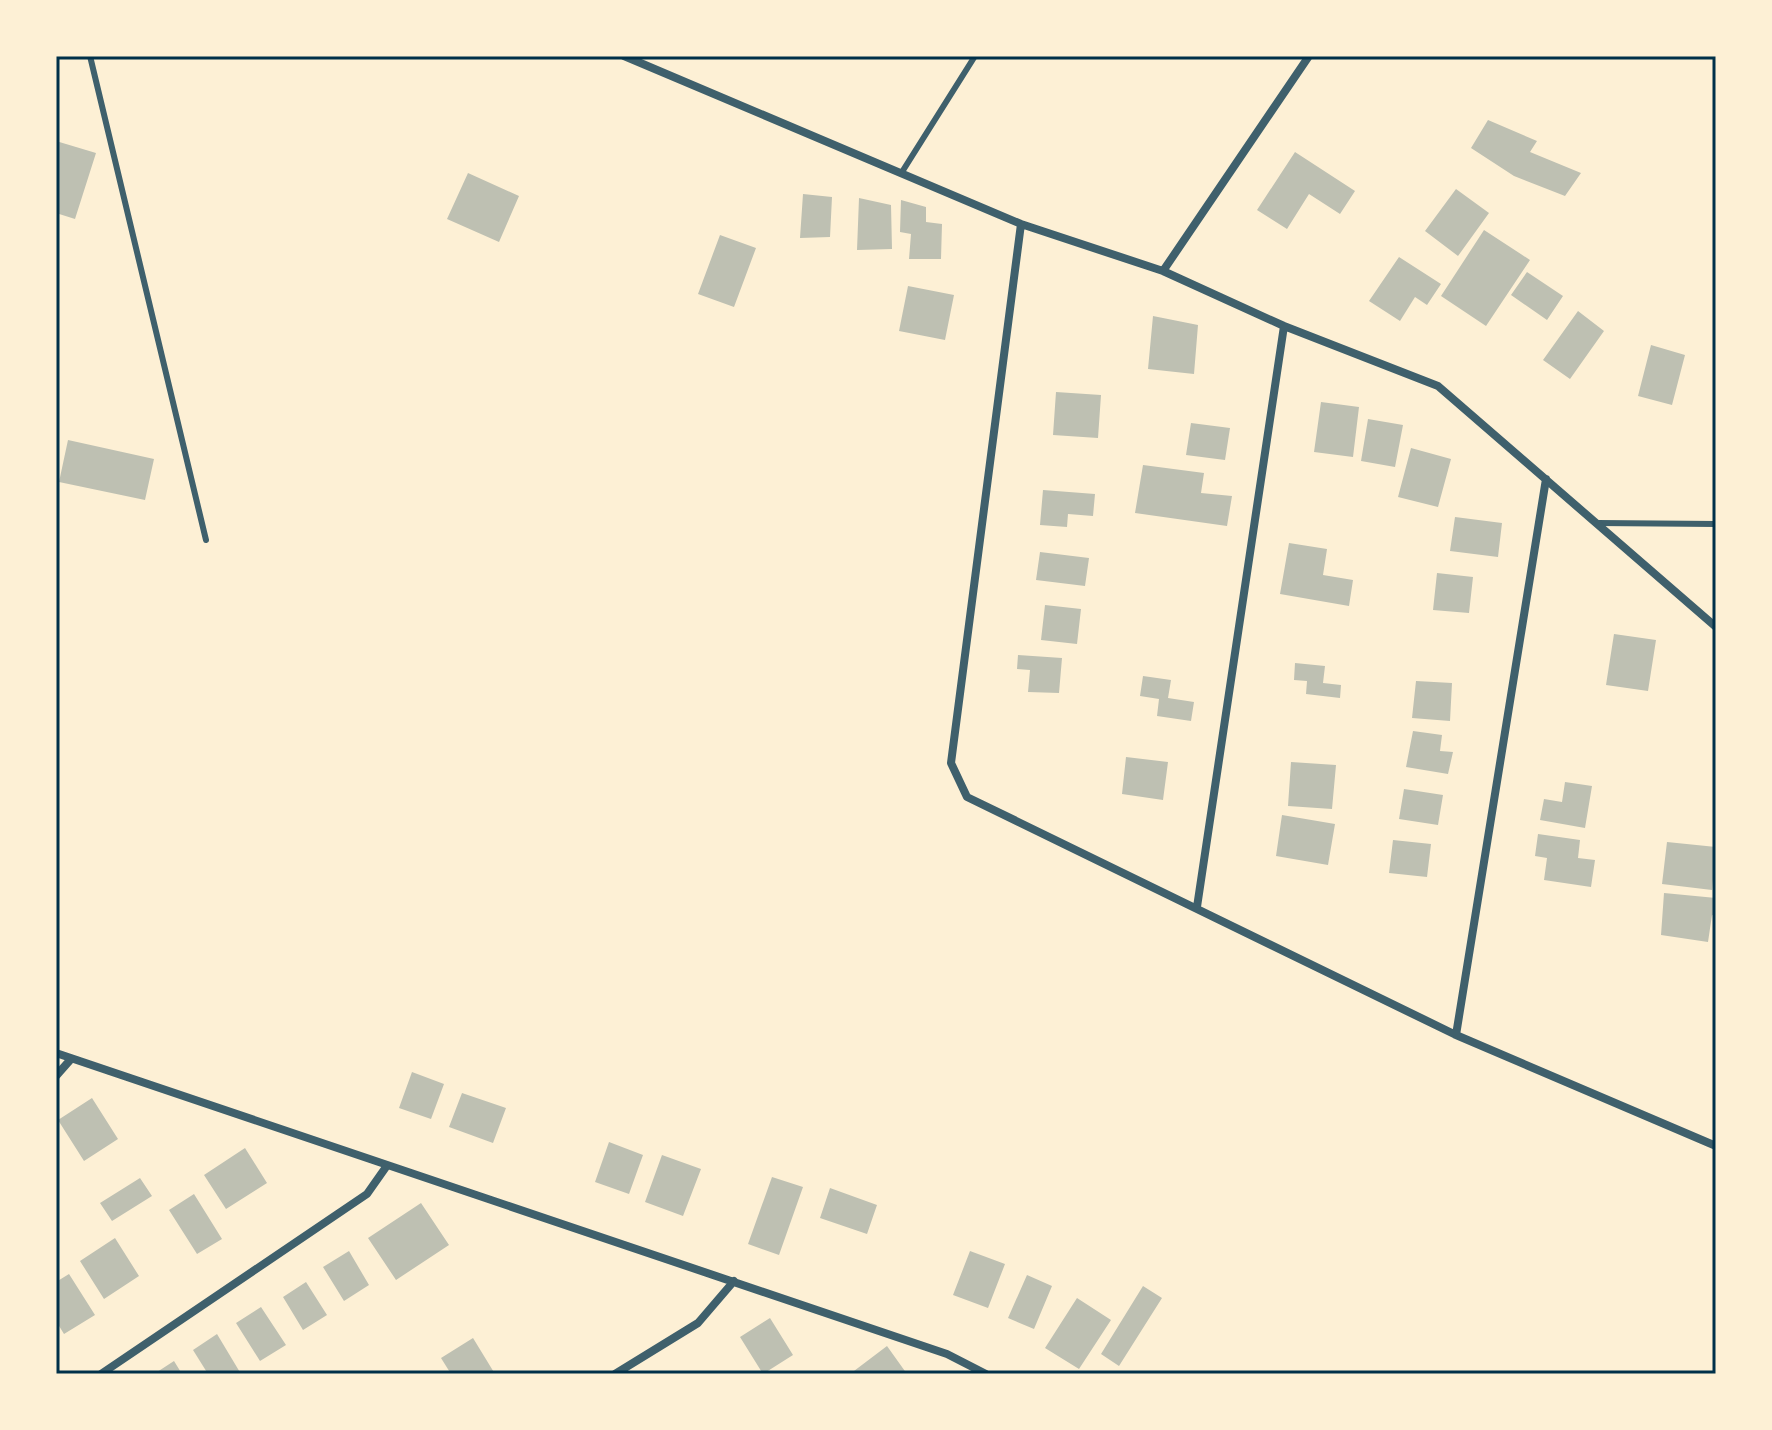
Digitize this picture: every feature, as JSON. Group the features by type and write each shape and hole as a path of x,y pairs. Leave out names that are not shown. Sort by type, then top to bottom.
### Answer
{"street":[{"path":"624,56 1021,224 1163,271 1284,326 1438,386 1716,627"},
{"path":"1163,271 1309,56"},
{"path":"1021,224 951,763 967,797 1456,1035 1716,1146"},
{"path":"1197,907 1284,326"},
{"path":"1456,1035 1546,479"},
{"path":"56,1053 947,1354 986,1374"},
{"path":"56,1076 71,1059"},
{"path":"101,1374 367,1194 386,1167"},
{"path":"615,1374 698,1323 734,1281"}],"lane":[{"path":"90,56 206,540"},
{"path":"902,172 975,56"},
{"path":"1598,523 1716,524"}],"building":[{"path":"1488,120 1537,141 1530,152 1581,173 1565,196 1514,176 1471,148"},
{"path":"56,141 96,153 75,219 56,213"},
{"path":"1295,152 1355,191 1340,214 1309,194 1287,229 1257,210"},
{"path":"468,173 519,196 499,242 447,219"},
{"path":"1456,189 1489,213 1458,256 1425,231"},
{"path":"803,194 832,197 830,237 800,238"},
{"path":"859,198 891,205 892,249 857,250"},
{"path":"901,200 926,207 926,222 942,224 941,259 909,259 911,234 900,232"},
{"path":"1484,230 1530,260 1486,326 1441,296"},
{"path":"720,235 756,248 734,307 698,294"},
{"path":"1399,257 1441,284 1427,305 1415,297 1400,321 1369,301"},
{"path":"1527,272 1563,296 1547,320 1511,295"},
{"path":"908,286 954,295 945,340 899,331"},
{"path":"1578,311 1604,331 1570,379 1543,360"},
{"path":"1153,316 1198,325 1194,374 1148,369"},
{"path":"1651,345 1685,355 1672,405 1638,396"},
{"path":"1056,392 1101,395 1098,438 1053,435"},
{"path":"1321,402 1359,407 1353,457 1314,452"},
{"path":"1368,419 1403,425 1395,467 1361,461"},
{"path":"1191,423 1230,428 1225,460 1186,455"},
{"path":"68,440 154,459 145,500 59,482"},
{"path":"1411,448 1451,459 1438,507 1398,497"},
{"path":"1143,465 1204,473 1201,493 1232,496 1227,526 1135,513"},
{"path":"1043,490 1095,494 1093,516 1068,514 1067,527 1040,525"},
{"path":"1455,517 1502,523 1498,557 1450,551"},
{"path":"1289,543 1327,549 1323,575 1353,580 1349,606 1280,594"},
{"path":"1040,552 1089,558 1085,586 1036,580"},
{"path":"1437,573 1473,577 1469,613 1433,610"},
{"path":"1045,605 1081,609 1077,644 1041,640"},
{"path":"1614,634 1656,640 1648,691 1606,685"},
{"path":"1018,655 1062,658 1059,693 1028,692 1030,670 1017,669"},
{"path":"1295,663 1325,666 1323,683 1341,685 1340,698 1306,694 1307,681 1294,680"},
{"path":"1143,676 1171,680 1168,698 1194,702 1191,721 1157,716 1159,699 1140,696"},
{"path":"1416,681 1452,683 1450,721 1412,718"},
{"path":"1413,731 1442,735 1440,751 1453,752 1448,774 1406,767"},
{"path":"1126,757 1168,762 1163,800 1122,794"},
{"path":"1291,762 1336,765 1332,809 1288,806"},
{"path":"1565,782 1592,786 1585,828 1540,820 1544,799 1562,802"},
{"path":"1404,789 1443,795 1438,825 1399,819"},
{"path":"1282,815 1335,824 1328,865 1276,856"},
{"path":"1538,834 1580,840 1578,858 1595,860 1591,887 1544,880 1547,858 1535,856"},
{"path":"1393,840 1431,844 1427,877 1389,873"},
{"path":"1667,842 1716,847 1712,890 1662,884"},
{"path":"1664,893 1716,898 1716,916 1712,915 1708,942 1661,935"},
{"path":"412,1072 444,1084 431,1119 399,1108"},
{"path":"462,1093 506,1108 493,1143 449,1127"},
{"path":"92,1098 118,1139 84,1161 58,1120"},
{"path":"609,1142 643,1155 629,1194 595,1182"},
{"path":"245,1148 267,1183 226,1209 204,1175"},
{"path":"662,1155 701,1169 683,1216 645,1202"},
{"path":"772,1177 803,1187 779,1255 748,1244"},
{"path":"140,1178 152,1196 112,1221 100,1203"},
{"path":"830,1188 877,1205 867,1234 820,1218"},
{"path":"194,1194 222,1239 197,1254 169,1210"},
{"path":"421,1203 449,1245 396,1280 368,1238"},
{"path":"115,1238 139,1276 104,1299 80,1261"},
{"path":"349,1251 369,1285 344,1301 323,1267"},
{"path":"970,1251 1005,1264 988,1308 953,1295"},
{"path":"69,1274 95,1315 64,1334 56,1321 56,1282"},
{"path":"1027,1275 1052,1286 1034,1329 1008,1318"},
{"path":"306,1282 327,1315 303,1330 283,1297"},
{"path":"1143,1286 1162,1298 1119,1366 1101,1354"},
{"path":"1077,1298 1111,1320 1079,1369 1045,1348"},
{"path":"261,1307 286,1345 260,1361 236,1323"},
{"path":"770,1318 793,1355 763,1374 740,1337"},
{"path":"217,1334 241,1374 208,1374 193,1350"},
{"path":"473,1338 495,1374 451,1374 441,1358"},
{"path":"887,1346 907,1374 850,1374"},
{"path":"174,1361 182,1374 154,1374"}]}
